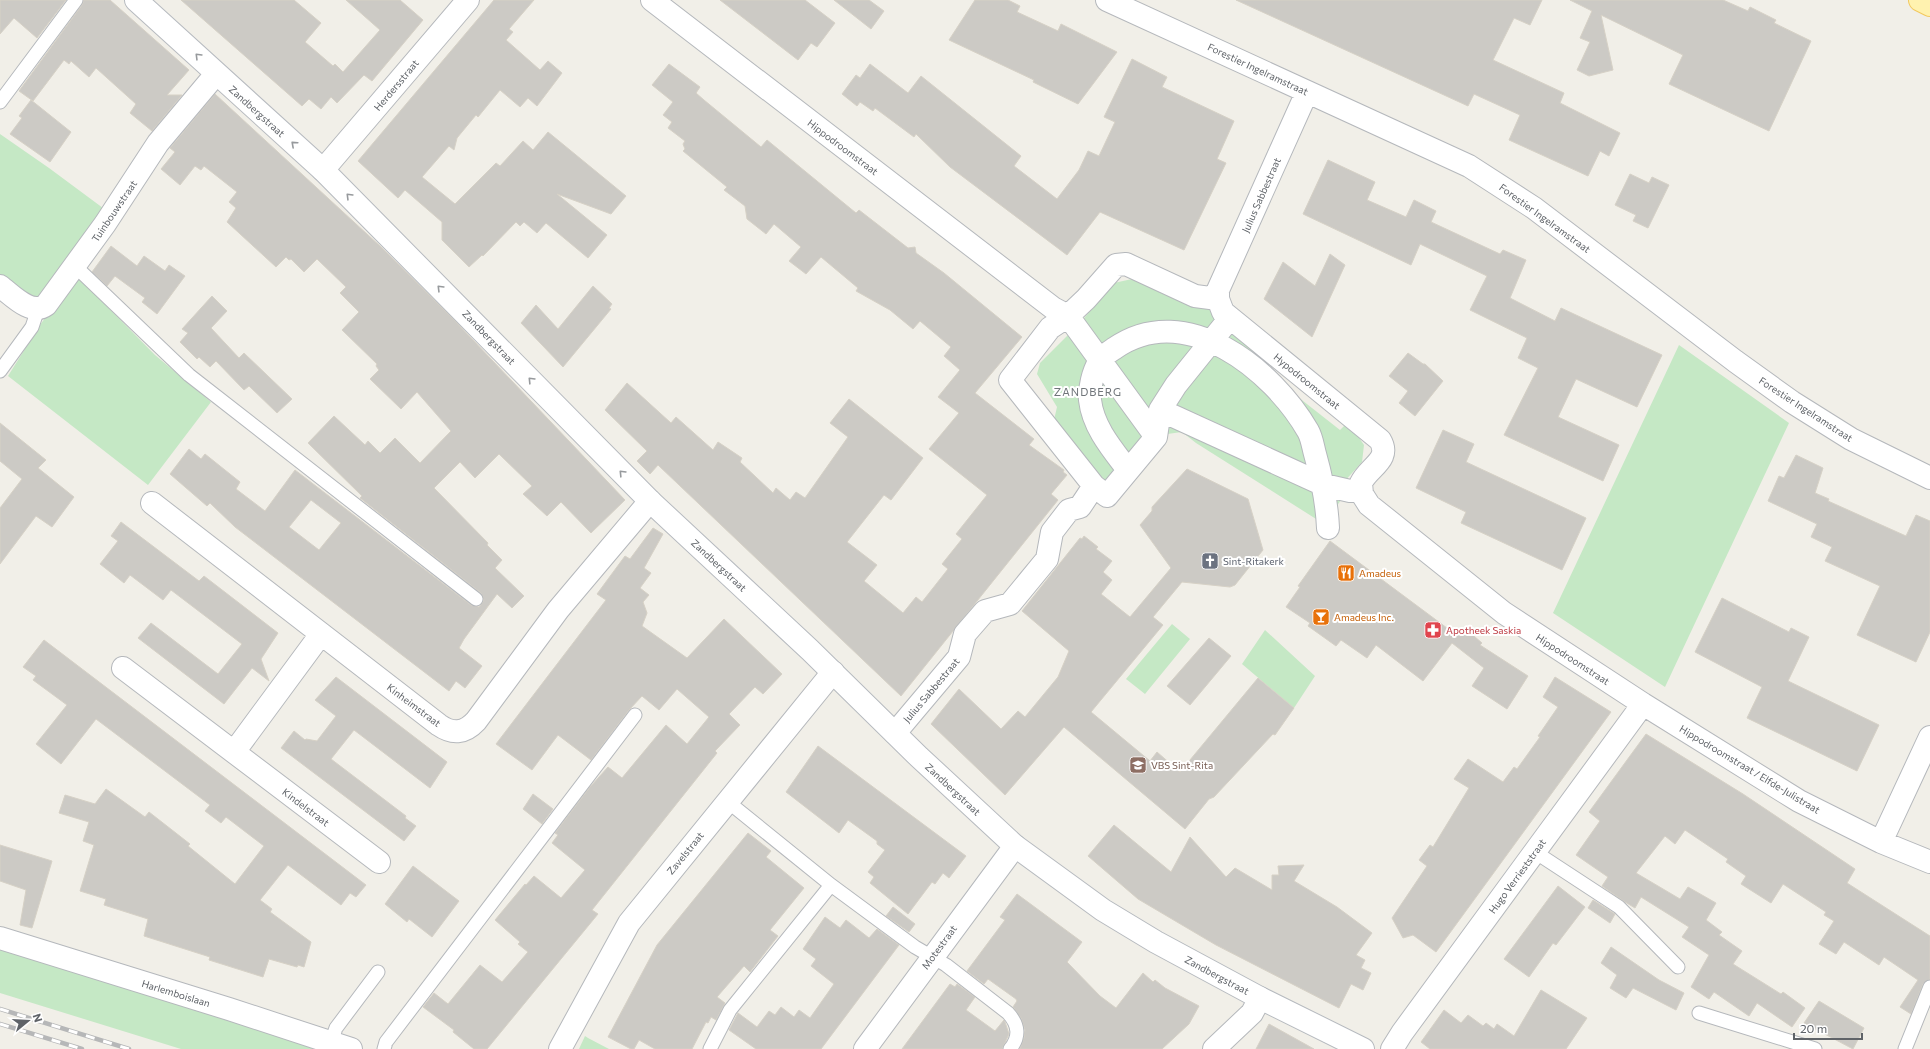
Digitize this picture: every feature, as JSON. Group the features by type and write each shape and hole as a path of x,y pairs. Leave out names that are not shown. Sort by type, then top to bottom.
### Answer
{"main road":[{"path":"1920,0 1930,5"}],"street":[{"name":"Zandbergstraat","path":"136,0 179,37 216,74 323,170 650,501 833,672 919,757 1015,846 1050,873 1123,922 1156,942 1260,998 1363,1049"},
{"name":"Herdersstraat","path":"323,170 468,0"},
{"name":"Hippodroomstraat","path":"652,0 1053,308 1068,316"},
{"name":"Forestier Ingelramstraat","path":"1107,0 1469,166 1534,208 1735,361 1792,402 1851,439 1930,478"},
{"name":"Tuinbouwstraat","path":"38,309 48,303 75,266 158,143 216,74"},
{"name":"Julius Sabbestraat","path":"1218,299 1218,290 1307,92"},
{"path":"1218,299 1195,296 1126,264 1116,265 1086,299 1068,316 1050,328 1010,380 1094,486 1107,496 1156,436 1160,410 1176,385 1230,318"},
{"path":"0,286 29,307 38,309"},
{"name":"Hypodroomstraat","path":"1218,299 1223,312 1380,440 1384,449 1382,458 1362,480 1361,491"},
{"path":"1068,316 1099,361 1156,436"},
{"path":"1128,470 1108,443 1093,415 1090,399 1091,385 1099,361 1118,346 1135,337 1169,331 1185,333 1212,341 1230,350 1282,394 1309,433 1324,485 1328,528"},
{"path":"1160,410 1324,485 1350,491 1361,491"},
{"name":"Julius Sabbestraat","path":"895,733 959,657 965,634 986,611 1010,604 1047,559 1052,532 1069,510 1080,507 1094,486"},
{"name":"Hippodroomstraat","path":"1361,491 1369,505 1504,613 1643,704"},
{"name":"Kinheimstraat","path":"152,503 444,728 454,732 464,730 476,721 558,610 650,501"},
{"path":"234,752 321,634"},
{"name":"Kindelstraat","path":"123,668 379,862"},
{"name":"Zavelstraat","path":"560,1049 629,923 833,672"},
{"name":"Hippodroomstraat / Elfde-Julistraat","path":"1643,704 1799,801 1881,842 1926,854"},
{"name":"Hugo Verrieststraat","path":"1392,1049 1402,1033 1643,704"},
{"path":"1881,842 1930,737"},
{"name":"Motestraat","path":"865,1049 1015,846"},
{"name":"Harlemboislaan","path":"0,938 351,1049"},
{"path":"1214,1049 1252,1013 1260,998"}],"lane":[{"path":"0,102 76,0"},
{"path":"75,266 189,375 476,599"},
{"path":"0,371 32,327 38,309"},
{"path":"384,1049 386,1042 635,715"},
{"path":"727,801 831,886 915,947 946,965 1011,1016 1016,1024 1018,1033 1010,1049"},
{"path":"1535,852 1619,907 1678,967"},
{"path":"710,1049 730,1010 831,886"},
{"path":"331,1042 336,1028 378,972"},
{"path":"1905,1049 1930,986"},
{"path":"1699,1013 1815,1049"}],"green space":[{"path":"0,134 107,211 41,301 0,280"},
{"path":"76,275 155,355 211,402 148,485 8,376 40,325"},
{"path":"1132,279 1176,300 1208,304 1227,330 1266,360 1260,367 1340,430 1347,423 1353,429 1364,445 1362,462 1343,483 1341,500 1324,524 1196,443 1182,432 1160,435 1107,501 1054,420 1057,407 1037,374 1040,363 1079,324 1114,283"},
{"path":"1679,345 1789,423 1665,687 1553,613"},
{"path":"1172,624 1190,639 1145,694 1126,679"},
{"path":"1265,630 1315,676 1294,708 1242,664"},
{"path":"0,942 276,1034 315,1049 181,1049 0,993"},
{"path":"585,1036 588,1038 609,1049 579,1049"}],"building":[{"path":"0,0 66,0 37,38 14,18 0,34"},
{"path":"84,0 110,0 189,70 167,95 182,95 152,131 130,113 136,104 96,68 89,77 71,61 69,64 64,60 33,101 19,91 82,5"},
{"path":"181,0 294,0 321,23 305,42 333,66 335,64 343,72 380,30 346,0 400,0 423,20 372,81 364,75 337,103 331,97 321,109 309,99 302,106"},
{"path":"494,0 534,0 509,29 513,32 506,40 540,70 548,61 562,73 537,106 528,98 520,107 500,90 478,117 476,115 457,138 454,150 449,146 422,177 455,204 496,163 500,166 523,141 533,150 548,132 626,196 611,214 557,194 607,235 588,258 546,223 537,233 524,222 520,226 516,222 483,256 482,255 469,267 442,240 442,222 405,190 398,198 358,161"},
{"path":"720,0 805,0 835,23 817,47 811,43 798,60"},
{"path":"834,0 869,0 884,11 871,29"},
{"path":"975,0 1008,0 1020,6 1017,12 1058,31 1061,24 1117,52 1078,104 1033,82 1034,80 949,40"},
{"path":"1236,0 1542,0 1530,25 1514,18 1493,60 1564,93 1560,103 1620,133 1609,156 1600,151 1588,176 1509,140 1520,115 1474,94 1468,106"},
{"path":"1570,0 1723,0 1748,11 1750,7 1776,20 1774,23 1811,41 1769,131 1669,84 1683,55 1601,15 1613,70 1589,76 1577,70 1590,42 1580,38 1592,11"},
{"path":"1132,59 1167,77 1162,87 1234,121 1217,159 1226,163 1184,250 1100,212 1067,255 950,167 916,134 914,137 875,108 873,111 860,102 857,106 842,94 856,75 860,78 870,64 908,93 921,76 1021,156 1014,166 1057,199 1079,170 1088,151 1099,156 1115,122 1104,117"},
{"path":"669,64 700,87 696,93 761,147 767,140 856,213 859,210 908,248 915,247 916,253 944,273 1022,337 975,393 1034,439 1029,445 1064,470 1063,472 1067,475 1051,494 1058,500 901,696 658,465 650,474 637,461 647,451 605,410 627,383 671,423 676,417 713,450 718,442 742,458 740,462 773,493 776,488 790,500 796,492 805,498 848,437 830,423 849,399 923,458 891,500 884,495 847,542 877,565 864,581 903,613 916,597 922,602 948,569 942,564 962,539 956,534 987,495 929,449 959,413 938,397 960,370 944,356 951,347 920,321 913,329 890,310 856,291 858,288 821,257 806,274 789,261 801,247 774,224 766,234 747,219 745,206 724,190 727,187 683,151 685,149 683,144 685,141 668,128 672,122 663,115 673,102 652,85"},
{"path":"215,94 380,246 455,321 625,500 591,533 561,502 547,516 523,494 532,486 499,454 475,478 460,462 434,488 488,543 487,545 502,560 495,568 524,596 512,608 497,594 464,639 459,648 482,666 465,688 456,681 449,691 235,527 210,503 207,506 170,474 189,449 201,459 205,454 240,482 236,489 265,511 295,470 471,605 479,607 484,600 481,593 360,498 362,496 308,443 334,416 365,445 368,441 380,453 395,438 420,463 451,431 417,392 401,409 370,379 379,370 376,366 377,364 342,330 359,312 340,293 346,287 317,259 304,272 291,259 289,260 286,257 276,267 227,222 236,208 229,202 237,192 204,166 201,170 195,166 180,185 161,169 175,152 170,148","holes":["311,500 341,523 319,550 289,527"]},
{"path":"31,100 71,132 50,162 10,134 22,118 19,116"},
{"path":"1328,160 1375,182 1367,200 1406,217 1414,200 1436,211 1431,222 1500,254 1503,250 1526,260 1510,298 1555,321 1561,308 1662,355 1637,407 1576,379 1558,417 1619,445 1603,481 1504,435 1538,368 1518,358 1527,338 1470,310 1487,276 1420,244 1411,265 1303,214"},
{"path":"1630,174 1649,183 1652,177 1669,185 1648,228 1633,221 1636,215 1615,205"},
{"path":"111,246 137,266 144,256 165,271 169,265 185,276 157,314 142,302 145,298 115,276 107,286 92,272"},
{"path":"1330,254 1345,265 1312,337 1264,299 1283,262 1315,286"},
{"path":"593,286 612,304 609,308 611,309 563,367 521,323 536,305 558,329"},
{"path":"212,296 227,311 211,328 239,358 244,353 292,399 277,413 249,386 244,390 216,361 210,367 199,357 197,359 180,342 188,333 182,329"},
{"path":"1408,353 1425,364 1443,381 1415,416 1399,403 1408,391 1389,376"},
{"path":"0,423 46,460 38,468 74,497 52,527 36,516 0,564 0,508 22,479 0,461"},
{"path":"1443,430 1474,444 1466,462 1586,518 1562,570 1461,523 1466,512 1416,488"},
{"path":"1796,455 1823,468 1815,493 1829,499 1828,501 1906,536 1916,515 1930,521 1930,632 1916,662 1857,635 1880,586 1825,561 1832,547 1811,537 1817,524 1768,501 1779,476 1784,478"},
{"path":"1187,469 1248,499 1263,550 1235,585 1230,587 1182,582 1153,617 1163,625 1091,712 1150,761 1157,752 1180,772 1258,678 1294,708 1275,735 1273,734 1214,797 1209,799 1185,829 1064,727 1005,795 931,724 959,689 1001,729 1018,711 1025,717 1058,677 1069,651 1022,611 1080,538 1082,539 1084,536 1098,547 1096,549 1112,561 1103,572 1112,580 1101,594 1130,617 1171,568 1140,525 1152,511 1152,507"},
{"path":"121,522 199,581 204,576 278,633 261,659 269,681 252,668 224,704 138,638 151,623 218,674 242,644 171,590 163,600 130,575 124,583 100,564 118,541 111,536"},
{"path":"653,528 663,534 644,568 651,573 640,588 649,595 643,602 647,613 642,626 687,658 724,619 782,674 763,694 755,687 729,714 740,725 715,751 717,753 592,910 598,914 487,1049 474,1049 453,1032 454,1030 423,1007 434,993 448,1004 480,965 502,982 528,952 518,944 520,942 495,920 525,884 526,885 534,876 561,898 585,870 552,843 558,835 555,833 590,787 608,767 622,778 666,725 687,744 709,717 677,689 659,710 642,696 629,710 591,760 558,735 532,770 496,744 606,600 597,594 625,556 630,559"},
{"path":"1330,541 1455,634 1457,630 1463,634 1467,630 1482,643 1480,645 1528,676 1507,709 1472,686 1484,668 1452,643 1423,681 1376,645 1367,658 1341,640 1336,646 1308,626 1310,623 1286,607 1300,587 1298,586"},
{"path":"1722,598 1789,632 1791,628 1809,637 1788,681 1879,725 1857,771 1747,718 1762,687 1695,652"},
{"path":"1209,638 1231,656 1190,705 1167,686"},
{"path":"44,640 366,885 356,897 350,893 341,905 288,865 260,900 272,909 270,912 311,942 304,967 298,965 297,967 269,959 263,977 209,960 210,957 144,936 148,919 104,905 106,899 80,891 94,845 83,841 89,822 59,813 65,795 95,804 106,789 145,817 149,812 190,844 188,846 235,884 264,846 226,817 221,823 205,811 210,805 96,719 61,764 36,744 67,705 33,680 36,676 23,667"},
{"path":"336,677 447,762 430,788 354,730 331,759 406,816 405,818 416,826 404,841 281,748 294,731 305,740 317,741 336,716 315,700"},
{"path":"1555,677 1611,712 1436,952 1413,935 1403,938 1392,918 1427,866 1419,860 1430,845 1433,847 1469,788 1454,779 1468,759 1503,782 1514,767 1517,769 1540,737 1538,736 1558,707 1543,697"},
{"path":"1646,734 1743,794 1855,869 1847,883 1930,936 1930,979 1923,984 1911,1014 1900,1007 1918,980 1884,957 1879,965 1844,942 1836,954 1819,944 1834,921 1824,915 1826,912 1783,884 1771,903 1741,884 1746,876 1726,862 1728,859 1685,830 1675,844 1665,836 1636,873 1680,899 1688,887 1716,903 1706,920 1722,932 1719,935 1742,951 1733,964 1781,994 1783,992 1805,1008 1792,1027 1757,1003 1749,1016 1714,992 1709,999 1691,987 1709,955 1682,937 1689,927 1641,897 1635,908 1625,902 1602,886 1608,877 1576,855 1600,821 1589,812"},
{"path":"818,746 966,856 949,878 943,873 935,884 932,882 908,914 870,883 874,877 868,872 885,850 877,844 877,841 848,820 839,833 786,792"},
{"path":"533,794 553,809 542,824 523,809"},
{"path":"1114,825 1171,872 1190,837 1226,877 1235,868 1272,890 1272,875 1279,875 1278,866 1304,865 1294,881 1337,907 1372,933 1356,955 1365,960 1361,968 1371,973 1363,990 1351,984 1339,1008 1216,945 1138,899 1088,856"},
{"path":"748,833 771,851 766,857 804,888 770,930 778,936 750,972 744,966 717,997 725,1003 716,1020 711,1017 708,1023 706,1022 692,1049 655,1049 639,1040 634,1049 631,1049 608,1037 657,945"},
{"path":"0,845 52,861 32,928 20,925 26,890 0,881"},
{"path":"413,866 459,901 432,937 409,919 407,922 385,904"},
{"path":"1558,886 1585,907 1556,945 1553,943 1529,977 1504,959"},
{"path":"1017,894 1082,942 1067,962 1100,996 1116,1008 1143,973 1153,982 1155,980 1165,988 1199,1006 1189,1024 1162,1049 1020,1049 1025,1030 1021,1018 1013,1007 1017,1001 1016,999 988,979 984,984 967,971 1005,920 1000,917"},
{"path":"1593,900 1615,914 1610,923 1588,908"},
{"path":"893,907 915,924 909,932 886,916"},
{"path":"825,917 840,928 846,920 869,938 877,929 899,945 821,1049 756,1049 729,1030 738,1013 757,1027 769,1011 775,1015 781,1007 794,1017 799,1010 810,1018 834,984 811,966 816,959 803,949"},
{"path":"1611,947 1659,980 1684,993 1676,1010 1633,988 1626,998 1610,988 1617,975 1601,963"},
{"path":"950,984 955,987 957,984 975,997 966,1010 995,1031 1004,1020 1009,1034 1002,1049 902,1049"},
{"path":"1541,990 1587,1018 1566,1049 1430,1049 1421,1042 1444,1010 1461,1023 1468,1015 1483,1026 1486,1023 1494,1029 1497,1024 1514,1036"},
{"path":"1819,1001 1864,1028 1853,1049 1804,1023"},
{"path":"1269,1024 1314,1049 1256,1049"}],"railway":[{"path":"0,1009 129,1049"},
{"path":"0,1024 82,1049"}],"place":[{"name":"Sint-Ritakerk","path":"1210,561"},
{"name":"Amadeus","path":"1346,573"},
{"name":"Amadeus Inc.","path":"1321,617"},
{"name":"Apotheek Saskia","path":"1433,630"},
{"name":"VBS Sint-Rita","path":"1138,765"}],"district":[{"name":"ZANDBERG","path":"1088,391"}]}
